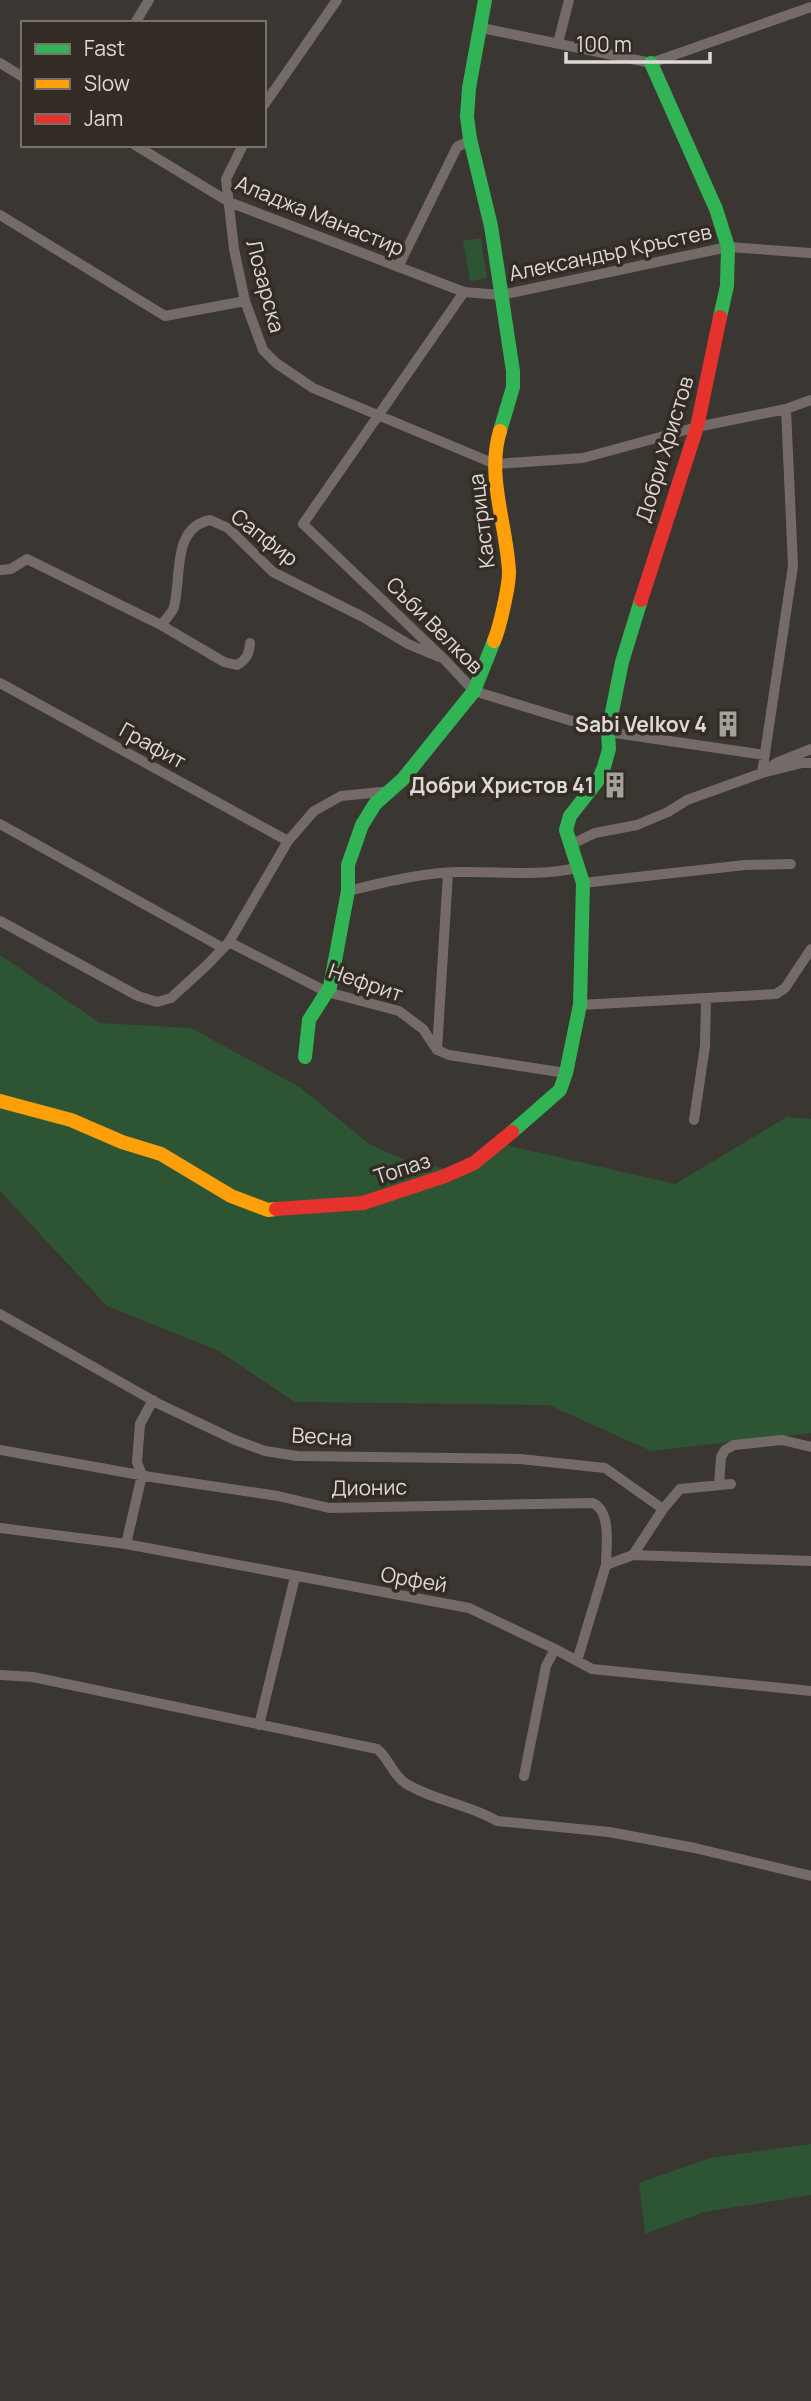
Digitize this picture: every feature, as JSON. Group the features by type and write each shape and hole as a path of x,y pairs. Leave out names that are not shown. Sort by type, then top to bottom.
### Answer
{"street":[{"path":"136,21 149,0"},
{"path":"266,102 337,0"},
{"name":"Кастрица","path":"305,1057 309,1020 330,987 348,891 348,865 357,836 375,804 391,791 429,749 474,691 497,635 509,574 495,464 496,443 513,387 513,371 487,206 470,140 467,117 469,89 485,0"},
{"path":"558,43 569,0"},
{"path":"482,27 651,63 811,8 809,0"},
{"path":"0,62 21,76"},
{"name":"Добри Христов","path":"572,844 566,830 570,816 599,779 610,749 608,732 622,662 664,523 697,427 727,286 728,247 716,209 651,63"},
{"path":"398,267 457,147 470,140"},
{"name":"Аладжа Манастир","path":"138,147 229,202 464,292 501,295"},
{"name":"Лозарска","path":"242,147 226,180 234,248 245,300 263,350 276,363 313,388 495,464"},
{"path":"0,215 165,316 245,300"},
{"name":"Александър Кръстев","path":"501,295 728,247 811,253"},
{"path":"377,415 464,292"},
{"path":"495,464 583,458 697,427 786,409 811,400"},
{"path":"762,773 793,566 786,409"},
{"name":"Съби Велков","path":"377,415 303,524 474,691 608,732 765,755"},
{"name":"Сапфир","path":"161,625 174,610 182,546 194,527 210,520 228,528 273,572 363,617 408,644 444,659"},
{"path":"0,570 11,569 27,559 161,625 224,662 237,665 249,654 250,643"},
{"name":"Графит","path":"0,682 288,841"},
{"path":"762,773 776,763 811,749"},
{"path":"572,844 595,833 637,825 688,800 762,773 802,762 811,763"},
{"path":"0,921 138,996 157,1002 171,999 226,945 288,841 314,811 341,796 391,791"},
{"name":"Нефрит","path":"0,824 226,945 327,992 400,1012 424,1029 437,1050"},
{"name":"Топаз","path":"0,1101 71,1120 122,1142 161,1154 231,1196 268,1210 363,1203 466,1167 548,1102 560,1090 566,1073 580,1005 583,883 572,844"},
{"path":"583,883 746,865 791,864"},
{"path":"348,891 414,875 548,874 577,868"},
{"path":"448,873 437,1050 449,1055 566,1073"},
{"path":"580,1005 776,994 785,988 811,949"},
{"path":"694,1120 705,1046 706,998"},
{"name":"Весна","path":"0,1314 153,1400 235,1440 265,1451 297,1456 520,1459 605,1468 663,1509"},
{"path":"126,1544 142,1475 137,1462 139,1424 153,1400"},
{"path":"633,1555 663,1509 680,1489 725,1485 721,1457 731,1446 782,1440 811,1447"},
{"name":"Дионис","path":"0,1450 278,1496 329,1508 593,1503 601,1508 604,1516 606,1565"},
{"name":"Орфей","path":"0,1528 126,1544 469,1608 592,1669 811,1691"},
{"path":"577,1661 606,1565 633,1555 811,1561"},
{"path":"259,1725 295,1577"},
{"path":"524,1776 546,1665 555,1649"},
{"path":"0,1675 33,1676 377,1749 384,1754 393,1771 404,1782 444,1801 482,1812 498,1821 622,1834 695,1848 811,1876"}],"green space":[{"path":"481,238 487,278 470,281 463,241"},
{"path":"0,955 100,1023 191,1028 301,1088 369,1144 405,1160 457,1171 506,1145 675,1184 787,1117 811,1119 811,1433 651,1451 549,1405 295,1402 219,1351 107,1306 0,1191"},
{"path":"811,2144 811,2195 704,2212 645,2234 639,2183 710,2158"}],"traffic: fast":[{"path":"485,0 469,88 467,117 491,226 513,371 513,387 500,431"},
{"path":"651,63 716,209 728,247 727,286 720,317"},
{"path":"512,1132 560,1090 566,1073 580,1005 583,883 566,830 570,816 599,779 604,767 622,662 641,600"},
{"path":"305,1057 309,1020 330,987 348,891 348,865 362,825 375,804 403,779 474,691 494,641"}],"traffic: slow":[{"path":"494,641 504,606 509,572 496,483 496,448 500,431"},
{"path":"0,1101 71,1120 122,1142 161,1154 231,1196 268,1210 276,1209"}],"traffic: jam":[{"path":"641,600 697,427 720,317"},
{"path":"276,1209 363,1203 445,1176 474,1163 512,1132"}],"place":[{"name":"Sabi Velkov 4","path":"728,724"},
{"name":"Добри Христов 41","path":"615,785"}]}
